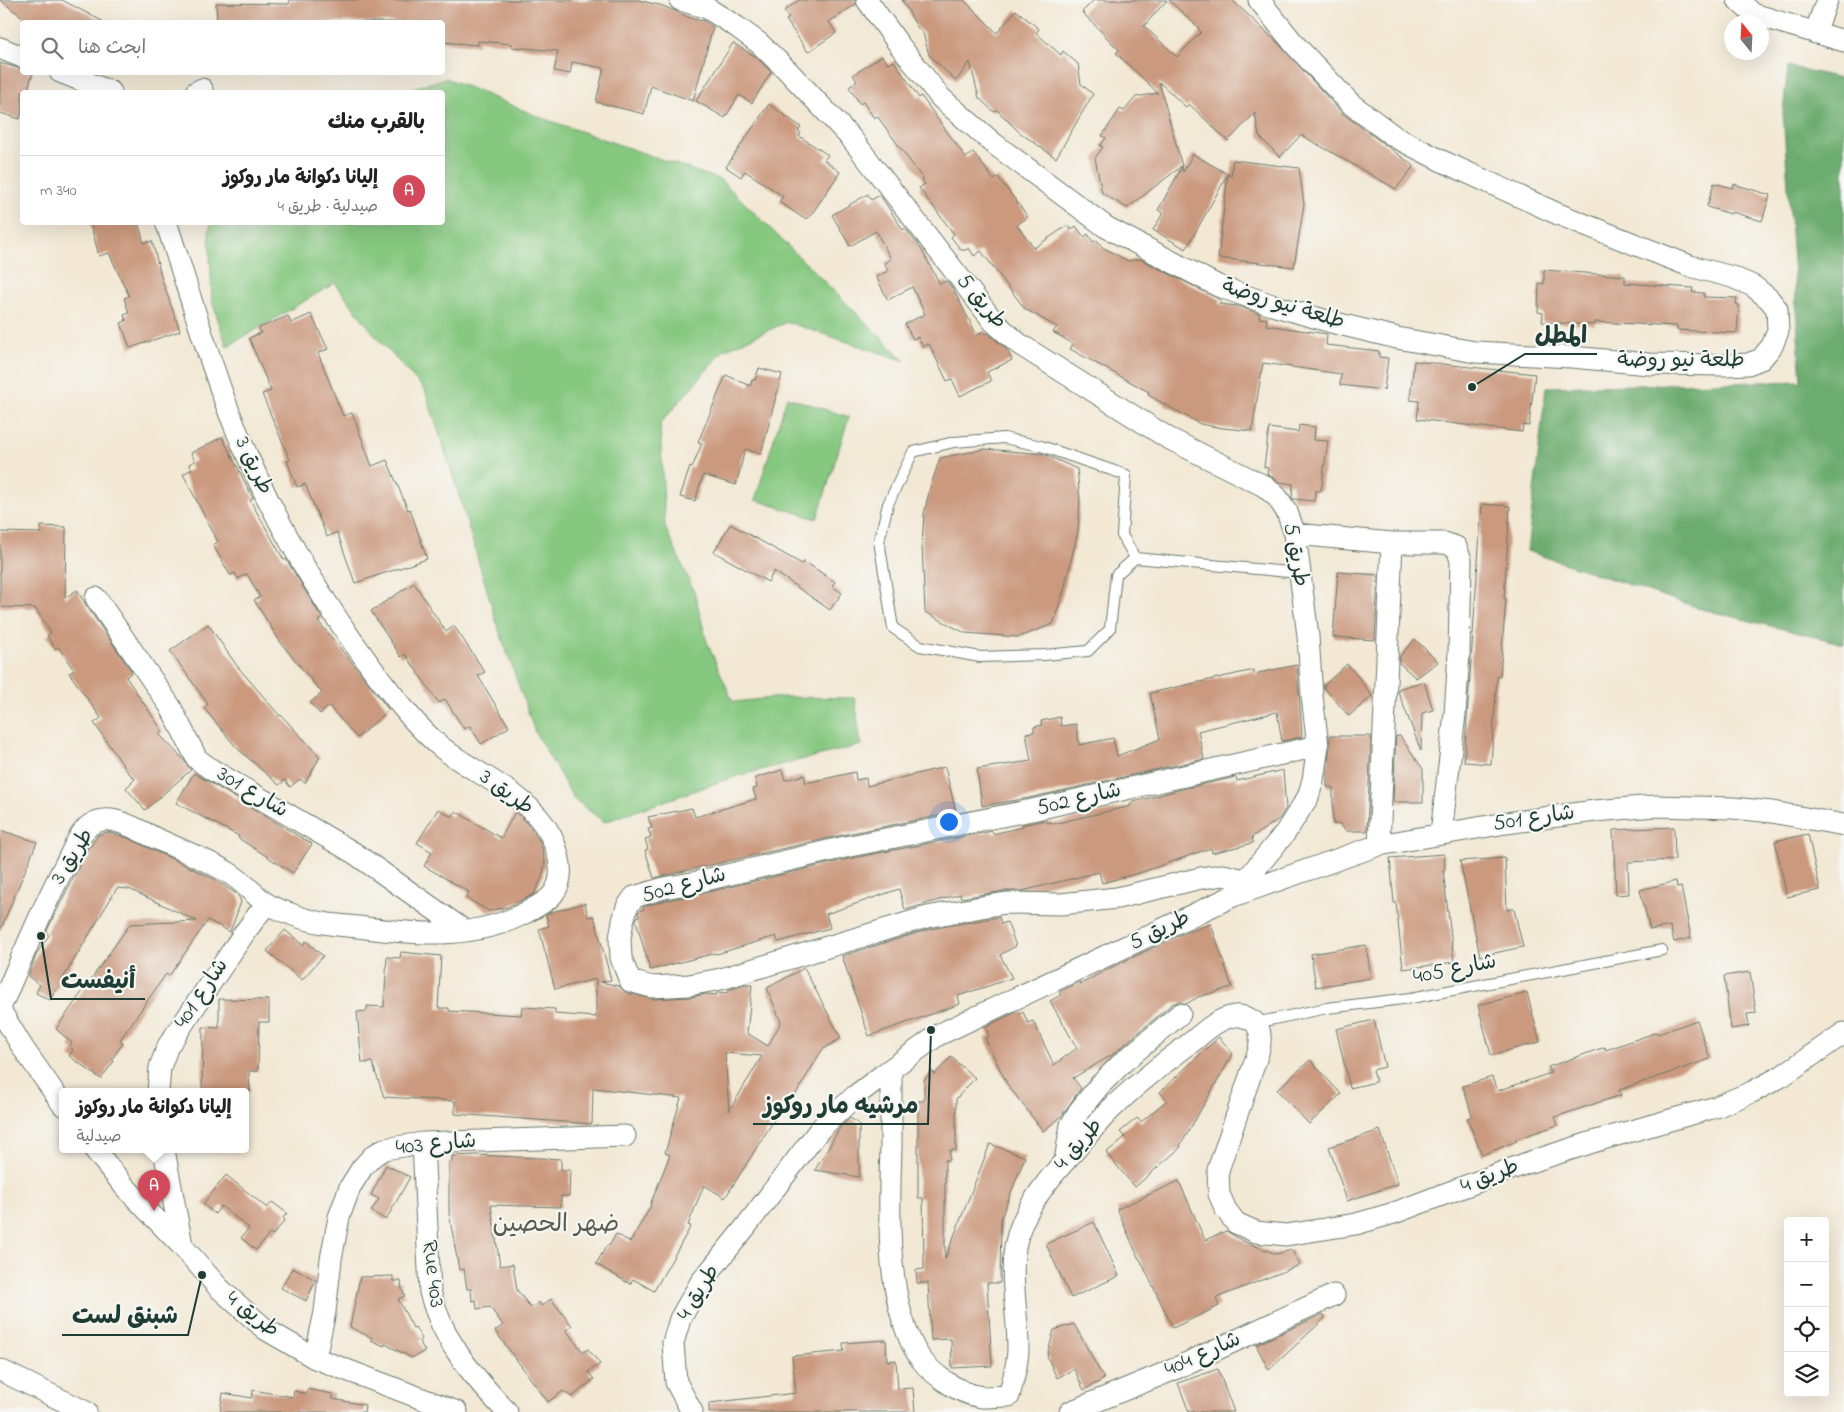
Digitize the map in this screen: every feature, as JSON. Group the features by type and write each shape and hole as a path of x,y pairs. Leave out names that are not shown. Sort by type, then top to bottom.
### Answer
{"street":[{"name":"طريق 5","path":"680,0 707,4 759,42 824,109 881,176 994,322 1019,344 1168,438 1264,486 1277,497 1287,512 1295,534 1308,636 1318,746 1313,780 1308,797 1285,833 1239,888 938,1035 884,1074"},
{"name":"طلعة نيو روضة","path":"867,0 941,98 993,143 1106,227 1218,286 1272,305 1331,322 1397,338 1475,352 1571,357 1649,364 1732,365 1748,364 1761,359 1772,346 1778,331 1777,309 1754,286 1732,277 1690,266 1558,214 1442,161 1396,137 1351,104 1295,45 1259,0"},
{"path":"1738,0 1753,14 1844,41"},
{"path":"1815,33 1826,0"},
{"path":"0,48 20,56"},
{"path":"68,75 106,90"},
{"name":"طريق 3","path":"0,1009 53,888 80,836 94,822 111,820 125,824 218,867 242,882 266,904 295,916 322,923 428,934 465,932 521,915 553,894 560,879 561,861 541,819 524,802 501,785 471,769 441,748 420,729 361,652 294,549 246,455 229,412 167,225"},
{"path":"1295,534 1392,543 1451,544 1456,547 1461,560 1459,653 1455,714 1441,834"},
{"path":"1379,846 1392,543"},
{"name":"شارع 301","path":"96,598 170,706 197,759 212,770 354,853 465,932"},
{"name":"شارع 502","path":"1239,888 1224,875 1201,878 1117,898 1061,904 987,906 927,917 786,961 721,979 689,985 652,987 630,981 621,958 620,938 623,921 627,907 634,897 664,888 845,848 1032,810 1318,746"},
{"name":"شارع 501","path":"1239,888 1379,846 1506,823 1585,812 1655,806 1733,808 1772,812 1844,825"},
{"name":"شارع 401","path":"158,1088 160,1067 168,1046 266,904"},
{"path":"0,1009 22,1048 59,1099"},
{"path":"1065,1161 1071,1125 1079,1111 1099,1086 1122,1063 1180,1014"},
{"name":"طريق 4","path":"692,1412 676,1382 673,1343 680,1319 700,1282 744,1229 820,1129 855,1096 884,1074 888,1073 891,1075 890,1202 893,1267 903,1320 916,1351 932,1370 950,1384 982,1397 1009,1396 1017,1361 1018,1346 1012,1287 1013,1256 1017,1234 1027,1211 1065,1161 1109,1111 1175,1054 1217,1023 1234,1016 1246,1017 1255,1023 1259,1029 1261,1040 1218,1170 1219,1194 1226,1210 1236,1223 1256,1232 1286,1236 1356,1224 1394,1213 1544,1158 1596,1141 1716,1107 1752,1092 1782,1076 1844,1033"},
{"name":"شارع 403","path":"316,1358 339,1217 350,1187 362,1168 373,1156 384,1150 423,1143 625,1136"},
{"name":"Rue 403","path":"423,1143 430,1292 435,1314 448,1339 474,1377 507,1412"},
{"name":"طريق 4","path":"97,1153 125,1187 182,1246 219,1288 265,1329 316,1358 457,1412"},
{"path":"165,1153 182,1246"},
{"name":"شارع 404","path":"1070,1412 1170,1371 1334,1295"},
{"path":"0,1370 86,1412"}],"lane":[{"path":"1135,558 1122,535 1126,475 1041,446 1004,438 954,442 913,452 888,504 879,541 893,628 920,646 980,657 1044,655 1088,651 1110,629 1116,575 1135,558 1300,573"},
{"name":"شارع 405","path":"1255,1023 1327,1008 1411,998 1662,950"}],"green space":[{"path":"1788,66 1844,79 1844,644 1705,610 1527,551 1546,387 1801,381 1783,112"},
{"path":"446,78 542,118 721,180 905,361 787,322 724,350 660,424 665,527 694,591 707,642 733,702 782,697 855,698 861,745 737,776 604,822 574,799 535,732 497,624 458,492 425,390 377,338 335,283 227,347 212,301 209,231 210,225 445,225 445,90 407,90"},
{"path":"787,397 849,417 817,519 755,500"}],"building":[{"path":"0,0 62,0 100,20 30,20"},
{"path":"290,0 638,0 663,6 693,19 704,21 713,27 693,101 651,86 644,114 596,102 604,68 572,62 570,74 554,71 558,51 512,47 512,44 478,41 478,45 445,42 445,20 217,20 216,3 289,4"},
{"path":"799,0 855,0 856,4 829,22 836,33 808,52 786,20 789,18 784,11"},
{"path":"902,0 964,0 997,33 1016,10 1039,29 1036,33 1061,55 1063,51 1078,64 1081,84 1093,94 1056,158 1019,132 997,110 994,112 979,98 970,62 956,81 929,55 923,33 917,27"},
{"path":"1094,0 1167,0 1144,26 1177,57 1201,32 1169,0 1232,0 1278,43 1342,113 1414,166 1396,189 1301,135 1280,157 1259,136 1255,113 1228,141 1189,104 1186,107 1159,82 1182,166 1127,208 1102,193 1095,158 1103,147 1100,146 1106,138 1102,136 1120,109 1124,111 1136,97 1158,93 1116,53 1119,50 1082,12"},
{"path":"733,43 756,57 771,72 752,103 739,95 725,118 696,101"},
{"path":"882,56 888,64 894,61 919,98 921,96 966,158 973,152 994,180 998,177 1028,217 1017,225 1034,248 1068,225 1071,230 1076,226 1084,237 1088,234 1093,242 1097,240 1102,247 1128,261 1140,259 1221,300 1219,304 1238,306 1260,314 1259,318 1267,319 1266,325 1327,334 1326,345 1379,351 1379,357 1388,358 1384,390 1340,385 1341,374 1263,363 1252,431 1223,428 1200,424 1148,395 1149,392 1070,349 1073,344 1053,332 1057,327 1025,309 981,251 974,256 969,248 961,250 951,237 954,234 919,188 925,184 923,179 877,116 874,118 863,102 860,104 849,87 857,81 853,75"},
{"path":"0,63 20,68 20,75 32,75 28,90 20,90 20,119 0,113"},
{"path":"769,104 801,127 798,131 801,133 799,136 828,155 824,160 840,172 809,218 803,218 779,202 783,196 745,171 741,177 726,167"},
{"path":"1193,154 1228,174 1186,249 1153,230 1163,213 1158,210 1182,167 1183,172"},
{"path":"1233,160 1299,168 1304,204 1294,267 1218,258 1228,174 1231,176"},
{"path":"1714,183 1732,188 1734,184 1770,195 1762,221 1707,207"},
{"path":"868,194 871,200 880,195 903,230 905,228 921,249 940,284 946,281 953,289 977,335 984,331 985,334 988,333 1007,350 1012,360 987,372 991,381 960,396 952,379 947,381 929,344 923,347 918,337 913,339 905,324 925,314 912,287 888,300 876,277 888,271 884,263 891,259 876,231 850,246 832,215"},
{"path":"91,225 139,225 144,243 152,241 162,280 180,331 130,348 121,323 126,321 124,315 129,313 124,298 129,296 109,253 99,256"},
{"path":"1544,270 1625,276 1625,283 1693,288 1692,292 1704,293 1704,297 1737,298 1736,304 1739,305 1737,333 1677,330 1677,326 1595,322 1595,325 1542,322 1543,313 1538,312 1539,283 1544,284"},
{"path":"311,314 328,349 318,353 343,416 352,413 372,466 387,460 408,510 410,509 427,559 355,583 337,532 327,537 305,484 297,487 287,461 290,460 262,394 271,391 249,338 261,333 259,328 288,316 291,323"},
{"path":"1414,361 1535,374 1529,426 1523,425 1522,432 1417,419 1419,401 1410,400"},
{"path":"759,368 782,374 761,454 745,449 736,485 703,475 695,501 680,497 690,467 692,468 702,443 698,442 726,375 750,386 752,380 755,380"},
{"path":"1299,425 1315,427 1314,440 1328,441 1321,491 1315,491 1314,501 1293,499 1293,484 1279,482 1267,474 1268,468 1264,467 1269,428 1298,432"},
{"path":"222,437 253,498 250,500 284,560 286,559 322,618 318,621 389,710 357,738 329,706 320,714 310,703 322,693 281,643 254,600 260,597 247,574 238,579 235,573 230,575 213,545 218,542 183,474 192,469 189,464 195,461 191,453"},
{"path":"985,449 1044,454 1077,469 1080,501 1078,531 1064,590 1053,624 1019,637 965,633 925,612 922,545 924,514 940,458"},
{"path":"1482,504 1510,506 1504,598 1506,598 1500,676 1497,676 1491,764 1464,762"},
{"path":"730,524 802,564 804,561 835,582 832,586 842,593 830,610 774,571 768,582 714,552"},
{"path":"41,526 66,527 65,598 77,590 132,672 126,677 163,732 159,734 191,770 145,810 126,788 135,779 127,771 94,723 101,718 69,673 74,670 58,647 55,649 47,636 51,633 35,608 0,607 0,532 41,533"},
{"path":"1338,572 1378,575 1375,640 1333,637"},
{"path":"414,583 446,632 454,626 485,672 478,676 509,727 481,744 470,726 464,729 445,699 439,703 405,654 401,657 371,611"},
{"path":"208,624 237,666 280,716 320,757 305,783 300,779 290,787 285,780 279,785 236,747 204,708 208,704 170,651"},
{"path":"1415,639 1438,662 1416,678 1399,663 1400,656"},
{"path":"1347,664 1372,696 1349,716 1324,688 1324,685"},
{"path":"1297,665 1302,737 1282,741 1277,712 1198,731 1204,759 1029,798 982,806 977,769 1031,761 1026,733 1034,732 1034,727 1042,725 1041,721 1060,717 1061,726 1076,724 1079,745 1113,738 1117,756 1160,739 1150,693 1254,670 1254,674"},
{"path":"1424,681 1433,710 1422,713 1421,751 1398,689"},
{"path":"1329,736 1371,736 1367,831 1346,831 1340,824 1333,824 1333,787 1327,787"},
{"path":"1396,736 1400,736 1423,769 1423,802 1393,802"},
{"path":"945,767 956,812 842,835 654,878 645,850 648,849 645,839 651,837 648,829 652,828 648,817 692,808 695,817 756,799 753,789 757,788 755,778 782,770 785,780 804,775 806,783 855,772 856,780 866,778 867,786"},
{"path":"1283,770 1286,808 1279,819 1252,837 1253,843 1212,853 1211,848 1139,873 1102,883 1099,872 1022,891 1004,891 961,898 960,894 905,910 899,889 826,914 830,928 778,942 776,936 717,954 650,970 636,921 639,916 638,912 644,909 643,907 667,900 848,859 992,831 993,834 1046,820 1047,823 1052,822 1053,824 1131,806 1130,803 1178,790 1236,777 1237,781"},
{"path":"194,773 312,844 293,873 238,838 239,836 176,803"},
{"path":"438,809 452,817 455,811 501,838 515,812 521,817 531,828 540,842 543,851 545,863 542,878 534,894 508,907 489,911 466,898 469,892 424,866 432,852 417,843"},
{"path":"1674,827 1675,860 1628,862 1629,894 1616,895 1613,830"},
{"path":"0,830 37,842 0,931"},
{"path":"108,832 128,838 214,879 235,893 241,902 230,932 208,920 169,976 166,974 120,1040 123,1043 112,1059 114,1061 101,1079 69,1056 73,1050 69,1047 72,1043 56,1029 130,924 197,921 129,889 117,888 50,1000 36,993 40,985 28,976 37,953 49,935 46,933 89,846 91,846 98,835"},
{"path":"1808,834 1820,890 1787,897 1775,841"},
{"path":"1444,854 1445,869 1443,870 1454,962 1403,969 1390,858"},
{"path":"1505,858 1507,910 1514,909 1523,947 1480,956 1460,861"},
{"path":"1676,881 1677,887 1681,886 1691,938 1674,942 1670,926 1650,930 1640,890"},
{"path":"585,903 588,917 594,916 611,980 601,982 619,986 627,993 653,999 690,997 706,994 717,995 717,992 728,993 728,990 752,985 747,1033 768,1046 781,1022 767,988 804,968 841,1038 822,1050 790,1104 786,1101 725,1198 704,1185 688,1225 691,1226 654,1291 633,1279 630,1284 596,1264 616,1234 630,1242 651,1206 670,1155 665,1153 681,1098 593,1088 592,1124 455,1114 455,1101 384,1097 372,1062 362,1063 357,1012 367,1011 367,1006 384,1007 387,957 400,958 401,952 441,956 438,1008 449,1008 449,1011 521,1015 522,1007 555,1009 555,1014 596,1017 596,979 555,989 539,929 549,926 546,915","holes":["725,1053 762,1056 729,1111"]},
{"path":"999,917 1001,924 1007,922 1016,946 1000,955 1012,978 958,996 960,1004 869,1036 842,956 930,929"},
{"path":"1211,924 1232,987 1198,997 1186,1004 1178,1002 1172,1004 1112,1055 1073,1078 1081,1088 1061,1117 1043,1131 1007,1084 985,1038 989,1036 986,1027 1016,1012 1018,1014 1023,1012 1028,1023 1033,1021 1054,1065 1077,1048 1050,1001 1061,995 1059,992 1080,982 1081,984 1182,934"},
{"path":"285,930 303,945 306,941 323,956 302,980 267,951"},
{"path":"1366,945 1371,978 1316,987 1311,954"},
{"path":"1750,972 1756,1013 1747,1014 1749,1026 1731,1029 1724,976"},
{"path":"1527,993 1540,1042 1491,1055 1478,1005"},
{"path":"219,999 269,1000 269,1022 259,1022 258,1071 249,1071 250,1092 249,1088 202,1088 203,1027 219,1028"},
{"path":"1374,1020 1385,1067 1373,1070 1376,1082 1350,1088 1336,1029"},
{"path":"1697,1020 1710,1059 1619,1090 1621,1095 1555,1117 1558,1125 1516,1139 1517,1141 1482,1155 1467,1118 1472,1116 1463,1086 1492,1077 1497,1091 1551,1073 1548,1067 1605,1047 1606,1050"},
{"path":"1219,1037 1233,1054 1181,1147 1135,1187 1106,1153 1125,1137 1120,1132 1137,1118 1141,1122 1167,1100 1160,1092"},
{"path":"951,1057 975,1078 956,1099 956,1150 950,1150 949,1160 945,1160 945,1259 990,1144 1025,1157 1001,1218 1000,1283 987,1283 992,1366 952,1368 951,1339 931,1340 928,1283 917,1283 916,1270 924,1269 923,1198 918,1198 918,1101 924,1101 924,1080 932,1071 935,1074"},
{"path":"1310,1060 1341,1094 1309,1124 1277,1090"},
{"path":"850,1118 859,1124 859,1177 815,1170 841,1126"},
{"path":"1380,1130 1398,1184 1347,1201 1329,1147"},
{"path":"476,1155 561,1159 561,1170 570,1170 569,1196 561,1196 561,1207 491,1205 500,1266 513,1264 517,1290 531,1308 539,1302 541,1306 551,1299 572,1326 566,1330 583,1352 588,1349 600,1364 588,1372 594,1379 572,1397 563,1391 548,1402 495,1331 503,1325 490,1307 477,1309 476,1300 472,1301 471,1289 467,1289 464,1269 459,1270 449,1213 449,1162 452,1162 452,1156"},
{"path":"386,1165 410,1177 386,1220 371,1211 379,1199 371,1195"},
{"path":"226,1175 267,1208 272,1202 287,1213 283,1218 285,1220 273,1235 270,1233 256,1250 241,1238 249,1228 221,1206 215,1214 203,1204"},
{"path":"1179,1181 1205,1240 1226,1231 1243,1241 1276,1254 1292,1250 1300,1265 1216,1298 1219,1306 1173,1328 1117,1209"},
{"path":"1094,1222 1119,1276 1071,1298 1046,1244"},
{"path":"292,1268 316,1280 306,1301 281,1288"},
{"path":"393,1276 393,1281 401,1281 405,1296 398,1299 413,1328 415,1327 422,1339 419,1341 425,1351 412,1358 385,1344 384,1346 371,1340 372,1338 350,1327 360,1277"},
{"path":"1323,1314 1325,1318 1269,1370 1256,1345"},
{"path":"1074,1324 1104,1379 1084,1390 1074,1369 1057,1378 1047,1356 1054,1330"},
{"path":"886,1340 887,1361 896,1360 898,1389 913,1388 915,1412 709,1412 709,1403 796,1393 792,1356 844,1351 843,1343"},
{"path":"1218,1369 1234,1412 1189,1412 1178,1383"},
{"path":"307,1389 333,1394 333,1399 365,1405 364,1412 220,1412 223,1393 252,1398 253,1390 293,1397 294,1391 307,1394"}],"place":[{"name":"المطل","path":"1472,387"},
{"name":"أنيفست","path":"41,936"},
{"name":"مرشيه مار روكوز","path":"931,1030"},
{"name":"إليانا دكوانة مار روكوز","path":"154,1211"},
{"name":"شبنق لست","path":"202,1275"}],"district":[{"name":"ضهر الحصين","path":"556,1225"}]}
